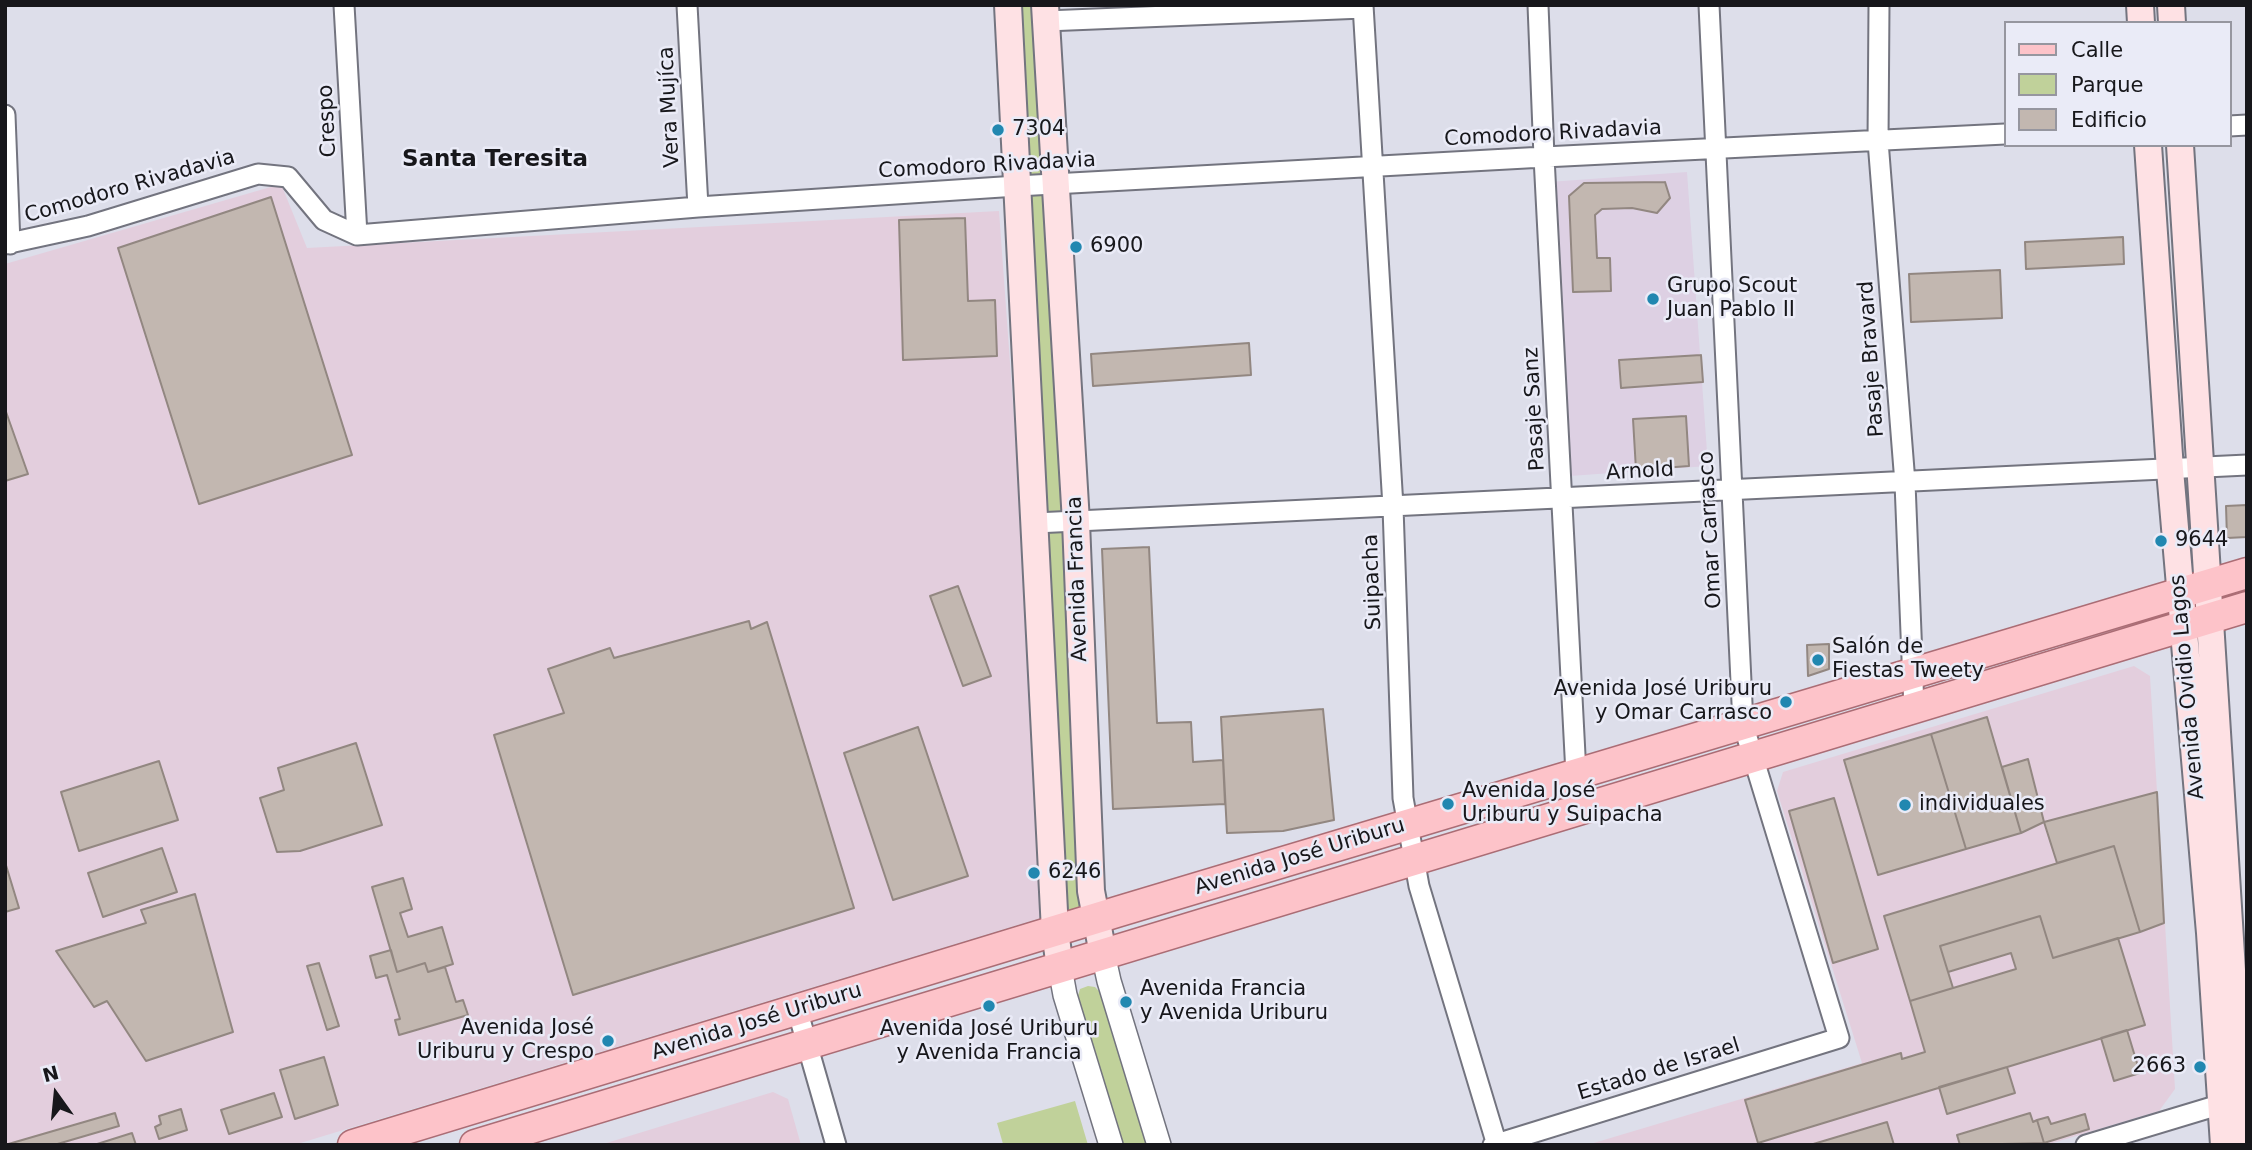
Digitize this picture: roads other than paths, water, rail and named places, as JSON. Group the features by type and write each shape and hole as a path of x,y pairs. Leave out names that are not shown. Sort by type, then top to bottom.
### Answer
{"main road":[{"name":"Avenida Francia","path":"1008,5 1059,968"},
{"name":"Avenida Francia","path":"1046,13 1076,522 1091,891 1103,954"},
{"name":"Avenida Ovidio Lagos","path":"2148,147 2170,470 2197,623 2229,928 2236,1100 2243,1145"},
{"name":"Avenida Ovidio Lagos","path":"2180,147 2199,468 2193,590"},
{"name":"Avenida José Uriburu","path":"368,1143 1055,931 2247,573"},
{"name":"Avenida José Uriburu","path":"475,1145 2247,607"},
{"name":"Avenida Ovidio Lagos","path":"2224,1145 2236,1100"}],"street":[{"name":"Crespo","path":"344,5 357,235"},
{"name":"Vera Mujíca","path":"687,5 698,207"},
{"name":"Pasaje Sanz","path":"1538,5 1576,774 1586,808"},
{"name":"Omar Carrasco","path":"1709,5 1743,724 1839,1038"},
{"name":"Pasaje Bravard","path":"1879,5 1878,141 1905,483 1914,708"},
{"path":"1046,13 1363,7"},
{"name":"Suipacha","path":"1363,7 1393,507 1402,799 1419,886 1496,1144"},
{"path":"5,115 8,244"},
{"name":"Comodoro Rivadavia","path":"8,244 88,226 258,174 288,177 324,220 357,235 698,207 1017,186 2004,135"},
{"name":"Arnold","path":"1035,523 2247,466"},
{"name":"Avenida Francia","path":"1103,954 1159,1145"},
{"name":"Avenida Francia","path":"1059,968 1111,1145"},
{"path":"797,1010 836,1145"},
{"name":"Estado de Israel","path":"1496,1144 1839,1038"},
{"path":"570,1079 581,1113"},
{"path":"2085,1145 2236,1100"}],"place":[{"name":"7304","path":"998,130"},
{"name":"6900","path":"1076,247"},
{"name":"Grupo Scout Juan Pablo II","path":"1653,299"},
{"name":"9644","path":"2161,541"},
{"name":"Salón de Fiestas Tweety","path":"1818,660"},
{"name":"Avenida José Uriburu y Omar Carrasco","path":"1786,702"},
{"name":"Avenida José Uriburu y Suipacha","path":"1448,804"},
{"name":"individuales","path":"1905,805"},
{"name":"6246","path":"1034,873"},
{"name":"Avenida Francia y Avenida Uriburu","path":"1126,1002"},
{"name":"Avenida José Uriburu y Avenida Francia","path":"989,1006"},
{"name":"Avenida José Uriburu y Crespo","path":"608,1041"},
{"name":"2663","path":"2200,1067"}],"district":[{"name":"Santa Teresita","path":"495,160"}]}
